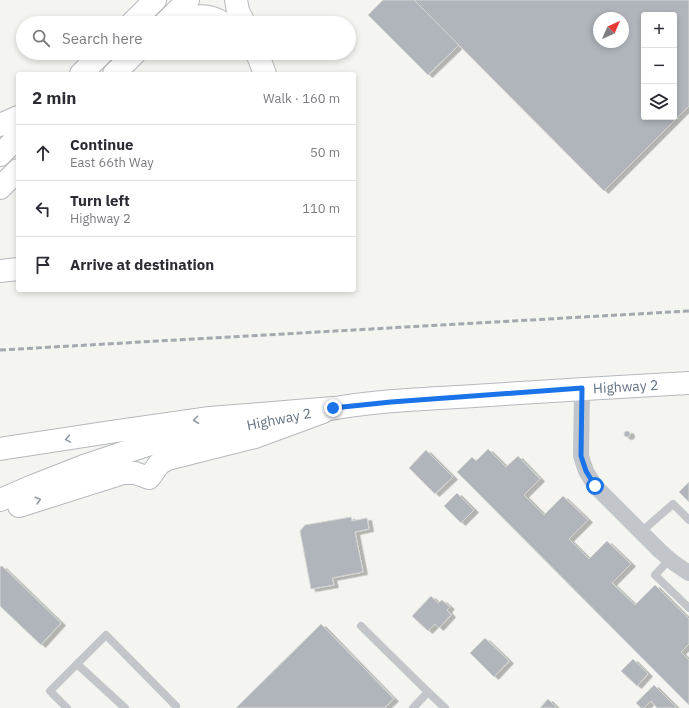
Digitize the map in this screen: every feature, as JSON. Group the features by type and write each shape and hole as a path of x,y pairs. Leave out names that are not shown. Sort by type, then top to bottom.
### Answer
{"main road":[{"path":"139,16 155,0"},
{"path":"172,16 188,0"},
{"path":"236,0 240,16"},
{"path":"83,72 95,60"},
{"path":"116,72 128,60"},
{"path":"0,125 16,117"},
{"path":"0,155 16,139"},
{"path":"0,188 16,172"},
{"path":"0,271 16,268"},
{"name":"Highway 2","path":"0,500 84,466 147,445 333,408 391,402 582,388 689,383"},
{"path":"0,449 210,418 333,408"},
{"path":"0,509 15,507 123,473 135,473 148,478 159,464 168,459 255,437 333,408"}],"street":[{"path":"582,388 581,456 586,471 595,486 641,532 670,559 689,573"}],"lane":[{"path":"641,532 672,504 689,520"},
{"path":"670,559 655,575 689,608"},
{"path":"361,626 445,708"},
{"path":"67,708 50,691 106,635 176,706"},
{"path":"77,664 125,708"},
{"path":"413,708 428,692"}],"building":[{"path":"383,0 414,0 459,45 428,75 368,15"},
{"path":"414,0 689,0 689,106 677,118 677,12 641,12 641,120 675,120 604,191"},
{"path":"627,431 630,434 627,437 624,434"},
{"path":"488,449 506,467 518,456 540,479 524,495 544,515 563,496 588,520 569,539 589,559 607,541 631,564 612,583 635,605 655,585 689,619 689,644 681,652 689,660 689,705 457,472 472,457 476,461"},
{"path":"426,450 453,477 435,494 409,468"},
{"path":"689,482 689,502 679,492"},
{"path":"457,493 474,510 461,523 444,506"},
{"path":"351,517 352,521 367,518 369,529 355,532 363,572 332,578 334,585 311,589 300,531 305,525"},
{"path":"2,566 61,623 41,645 0,606 0,567"},
{"path":"431,596 438,603 442,600 450,607 447,610 451,615 439,628 435,624 428,631 412,616"},
{"path":"321,624 394,699 384,708 236,708"},
{"path":"485,638 509,661 494,677 470,653"},
{"path":"633,659 648,674 637,686 621,671"},
{"path":"654,685 677,708 657,708 651,701 644,708 641,708 636,703"},
{"path":"548,699 557,708 540,708"}],"railway":[{"path":"0,350 689,311"}],"route":[{"path":"333,408 391,402 582,388 581,456 586,471 595,486"}]}
